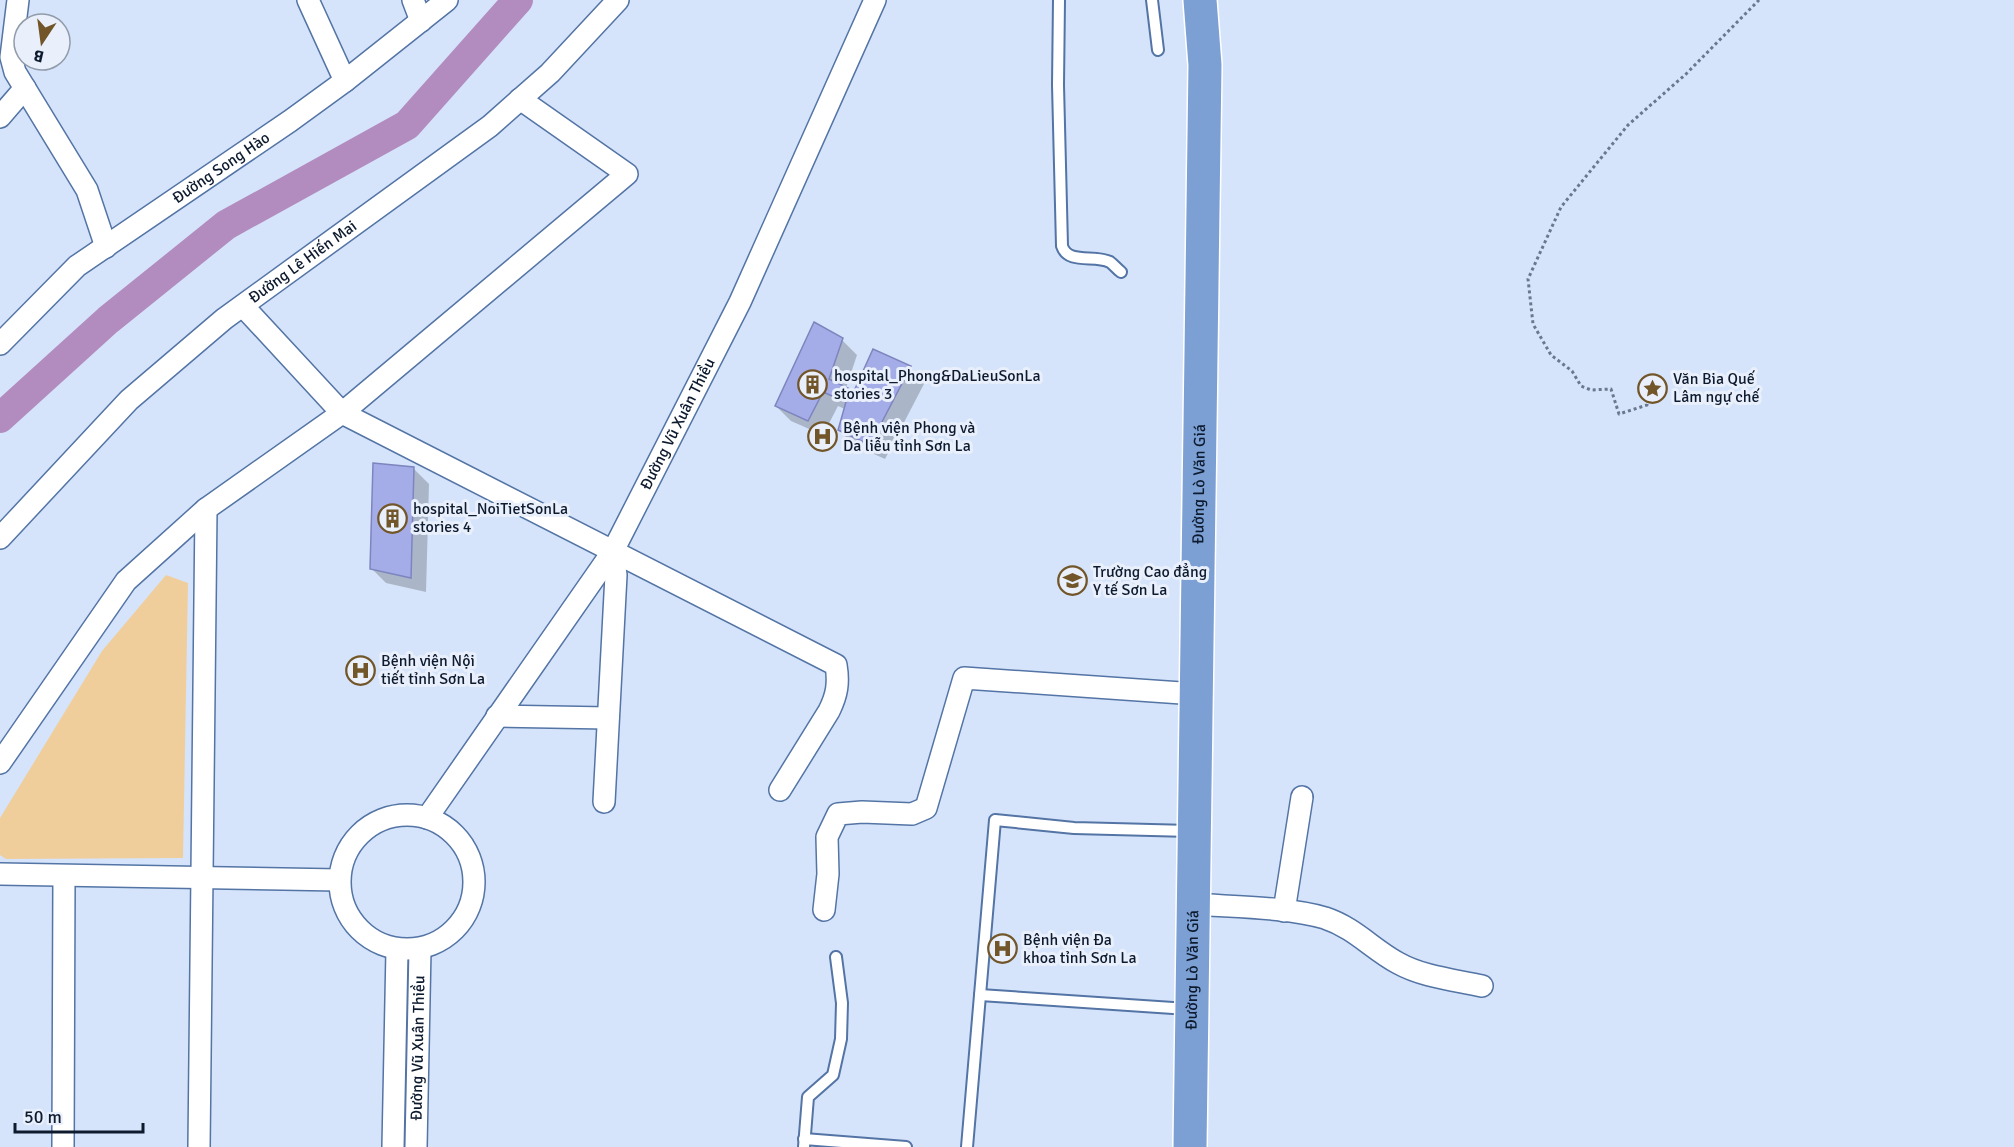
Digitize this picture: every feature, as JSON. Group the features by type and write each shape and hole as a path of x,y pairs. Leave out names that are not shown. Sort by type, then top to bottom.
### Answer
{"highway":[{"name":"Đường Lò Văn Giá","path":"1190,1147 1205,65 1200,0"}],"street":[{"path":"18,0 11,57 15,72 83,182 106,247"},
{"path":"308,0 345,81"},
{"path":"413,0 421,21"},
{"name":"Đường Song Hào","path":"0,344 76,266 290,121 345,81 447,0"},
{"name":"Đường Lê Hiến Mai","path":"0,538 129,400 224,319 490,126 550,73 618,0"},
{"name":"Đường Vũ Xuân Thiều","path":"427,818 613,551 740,302 875,0"},
{"path":"0,117 25,88"},
{"path":"0,763 126,581 206,509 342,413 627,174 520,99"},
{"path":"243,306 342,413 836,665 838,677 835,698 780,790"},
{"path":"199,1147 206,509"},
{"path":"604,802 616,574 613,551"},
{"path":"824,910 828,874 827,837 838,813 912,814 926,808 964,678 1196,694"},
{"path":"497,716 608,718"},
{"path":"1284,911 1302,797"},
{"path":"405,814 427,818 447,828 463,844 472,864 475,886 470,908 458,927 441,941 420,949 397,950 376,943 358,930 345,911 339,890 339,880 340,867 349,847 363,830 383,819 405,814"},
{"path":"0,874 339,880"},
{"path":"63,1147 64,876"},
{"path":"1193,904 1284,911 1324,918 1352,930 1385,955 1415,971 1482,986"},
{"name":"Đường Vũ Xuân Thiều","path":"416,1147 420,949"},
{"name":"Đường Vũ Xuân Thiều","path":"393,1147 397,950"}],"lane":[{"path":"1059,0 1058,85 1062,246 1064,252 1069,256 1100,259 1109,262 1121,272"},
{"path":"1152,0 1158,50"},
{"path":"967,1147 995,820 1074,828 1194,831"},
{"path":"836,957 842,1003 841,1039 834,1075 808,1097 804,1143 906,1147"},
{"path":"980,995 1191,1009"}],"path":[{"path":"1647,398 1647,405 1619,414 1611,389 1590,390 1581,386 1572,371 1551,355 1533,324 1528,279 1562,207 1628,125 1686,74 1759,0"}],"shaded area":[{"path":"166,575 188,583 183,858 6,859 0,855 0,818 102,651"}],"building":[{"name":"hospital_Phong&DaLieuSonLa stories 3","path":"814,322 843,338 829,379 854,391 873,349 911,366 870,445 838,430 846,402 823,392 808,421 775,406"},
{"name":"hospital_NoiTietSonLa stories 4","path":"373,463 414,467 411,578 370,569"}],"waterway":[{"path":"0,418 108,320 226,225 407,125 518,0"}],"place":[{"name":"hospital_Phong&DaLieuSonLa stories 3","path":"813,385"},
{"name":"Văn Bia Quế Lâm ngự chế","path":"1652,388"},
{"name":"Bệnh viện Phong và Da liễu tỉnh Sơn La","path":"822,437"},
{"name":"hospital_NoiTietSonLa stories 4","path":"392,518"},
{"name":"Trường Cao đẳng Y tế Sơn La","path":"1072,581"},
{"name":"Bệnh viện Nội tiết tỉnh Sơn La","path":"360,670"},
{"name":"Bệnh viện Đa khoa tỉnh Sơn La","path":"1002,949"}]}
